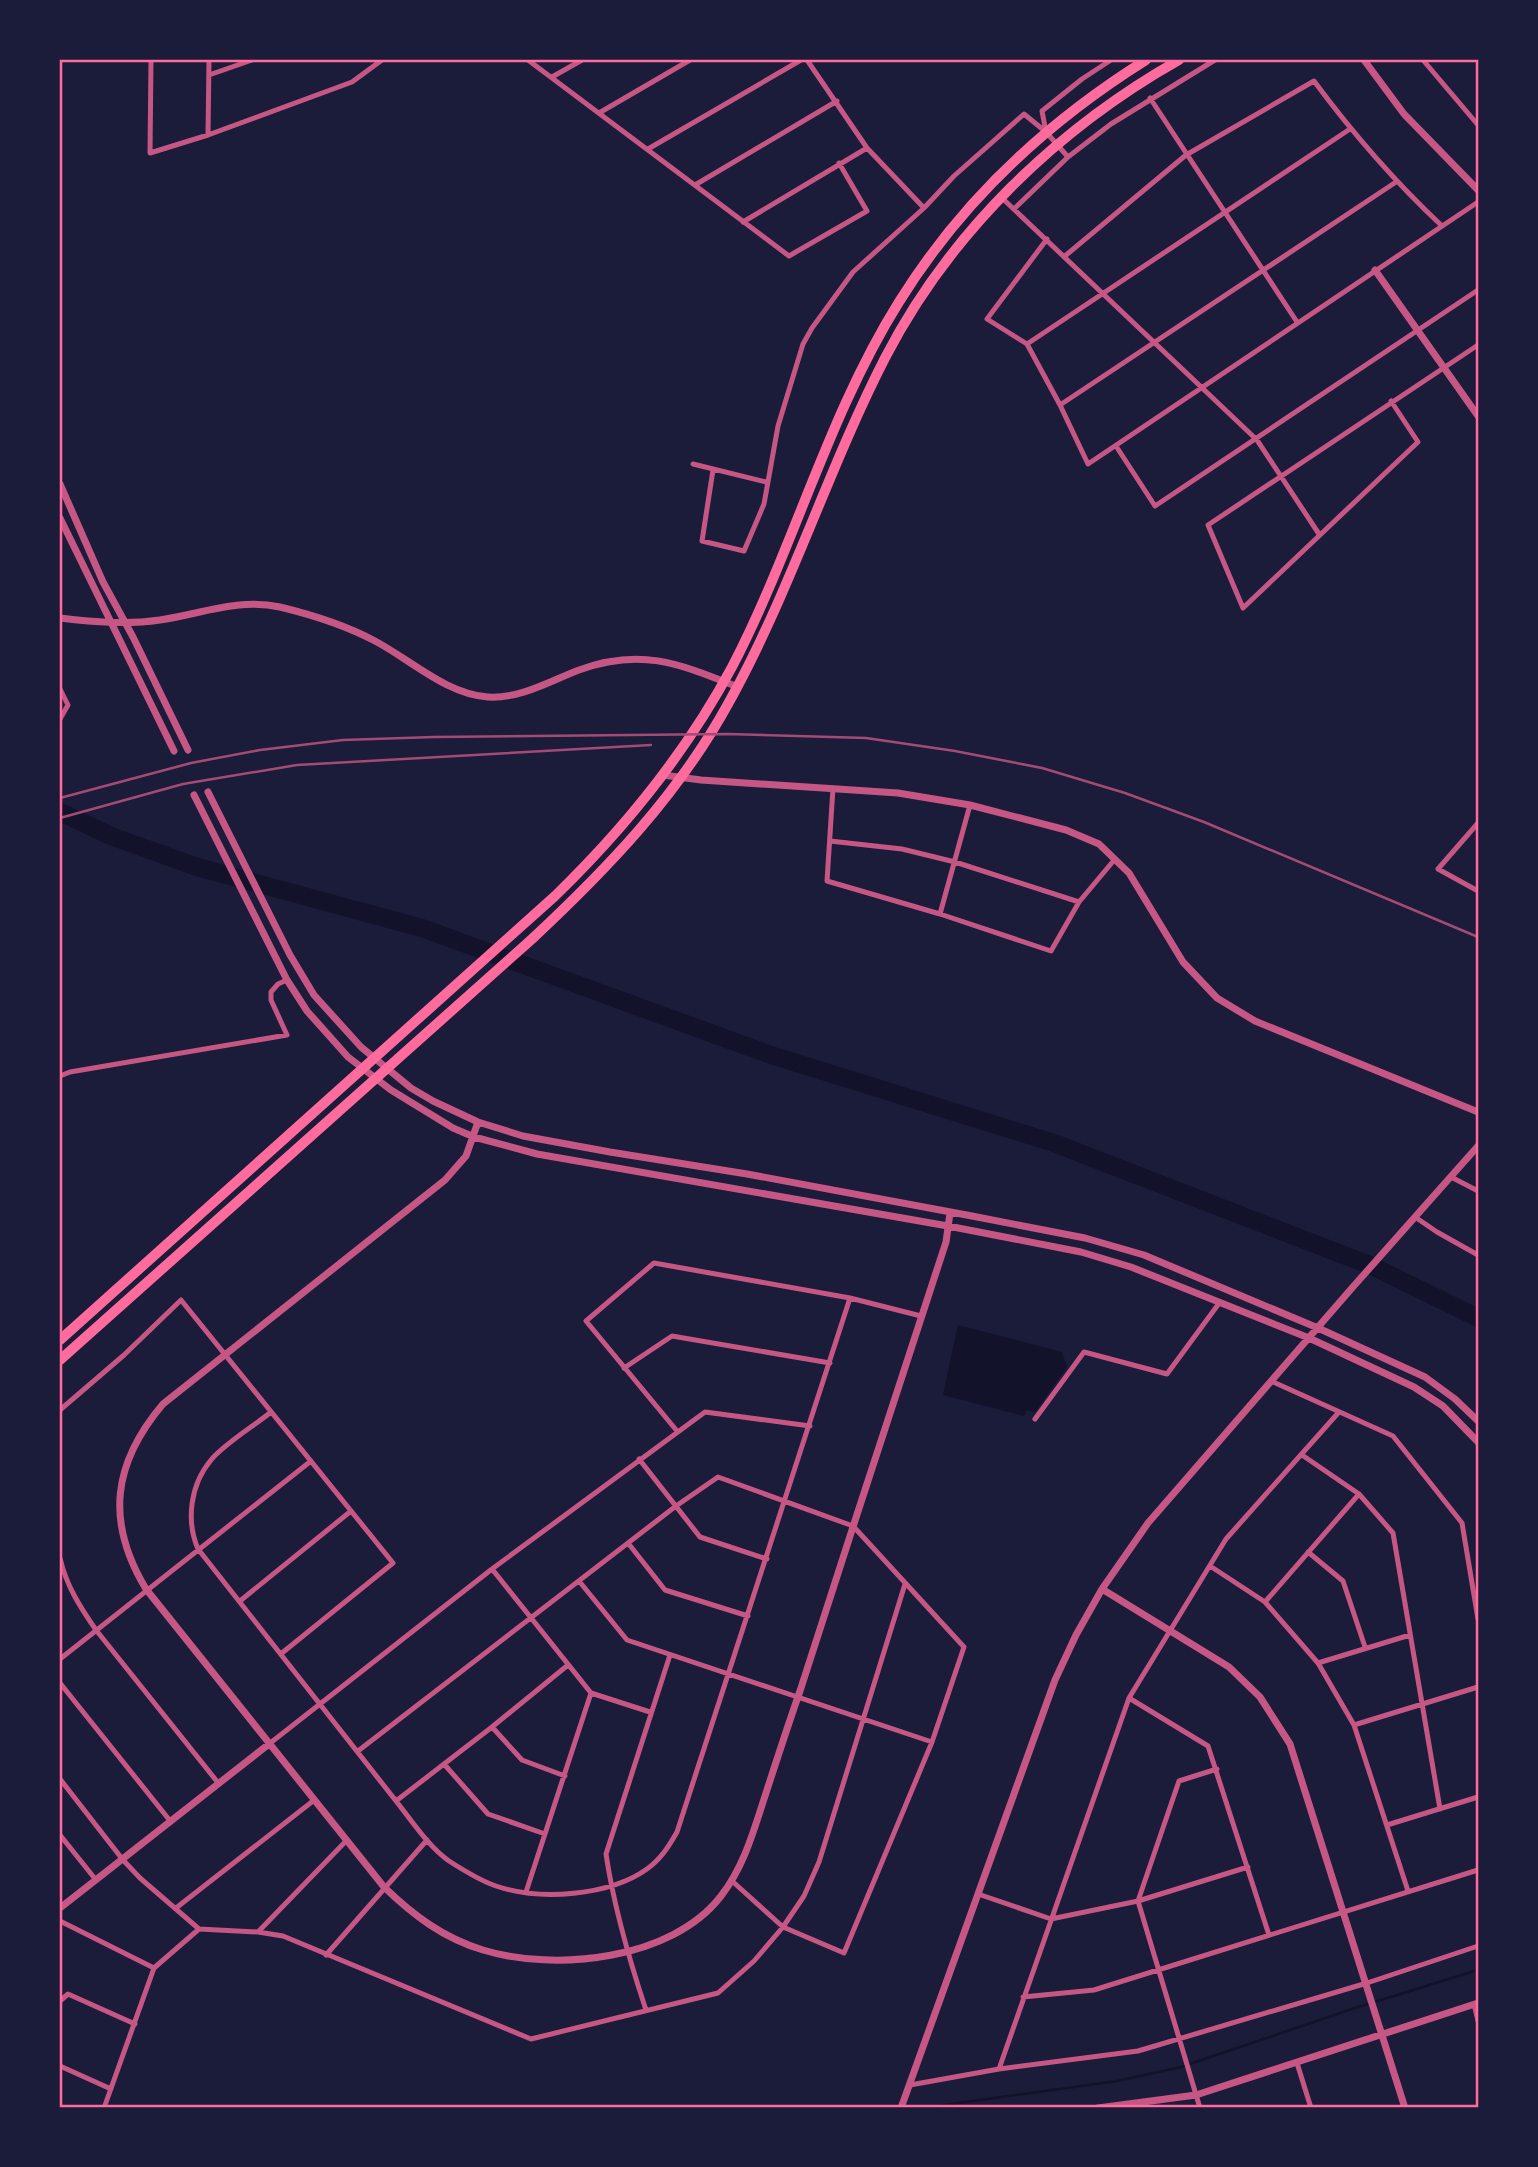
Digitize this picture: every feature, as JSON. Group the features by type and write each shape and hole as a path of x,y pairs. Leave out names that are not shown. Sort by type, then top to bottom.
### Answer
{"highway":[{"path":"60,1340 513,933 625,823 663,775 723,681 769,586 867,357 922,267 959,218 999,175 1092,95 1146,60"},
{"path":"60,1360 532,939 626,847 682,777 738,687 776,610 886,357 914,308 951,255 1002,197 1057,145 1144,79 1179,60"}],"street":[{"path":"151,60 150,153 208,135 352,82 380,60"},
{"path":"208,135 209,60"},
{"path":"209,75 252,60"},
{"path":"528,60 789,256 867,211 839,163"},
{"path":"552,77 582,60"},
{"path":"599,113 690,60"},
{"path":"648,149 801,60"},
{"path":"807,60 867,148 924,208"},
{"path":"1046,132 1042,111 1111,60"},
{"path":"1014,209 1068,157 1111,124 1215,60"},
{"path":"1364,60 1404,114 1479,190"},
{"path":"1423,60 1479,125"},
{"path":"1065,256 1186,155 1314,81 1350,129 1396,182 1442,226"},
{"path":"1150,98 1297,322"},
{"path":"695,185 837,102"},
{"path":"713,470 702,541 744,551 764,505 766,482 780,418 803,344 853,272 1024,114 1046,132 1068,157"},
{"path":"1027,344 1350,129"},
{"path":"743,222 867,148"},
{"path":"1060,405 1396,182"},
{"path":"1002,197 1257,440 1320,534"},
{"path":"1047,239 988,319 1027,344 1088,464 1479,202"},
{"path":"1375,270 1479,416"},
{"path":"1116,446 1155,506 1479,290"},
{"path":"1391,401 1418,442 1243,608 1208,525 1391,401 1479,345"},
{"path":"693,464 766,482"},
{"path":"60,484 103,582 188,750"},
{"path":"60,517 174,751"},
{"path":"60,618 112,624 169,618 237,604 279,607 352,630 378,642 449,685 484,696 509,696 581,669 626,659 667,662 694,669 738,687"},
{"path":"60,689 68,705 60,719"},
{"path":"663,775 898,793 970,805 1066,830 1099,844 1129,873 1183,962 1217,998 1255,1021 1479,1112"},
{"path":"834,787 827,881 940,914 1051,951 1079,902 1115,859"},
{"path":"208,792 269,915 314,995 373,1058 422,1095 478,1122 523,1136 610,1153 747,1174 1085,1238 1144,1255 1318,1328 1425,1377 1479,1421"},
{"path":"194,794 287,980 317,1024 348,1057 375,1079 432,1116 474,1137 537,1154 948,1226 1081,1252 1131,1267 1309,1338 1414,1387 1443,1406 1479,1441"},
{"path":"940,914 970,805"},
{"path":"1479,823 1438,869 1479,891"},
{"path":"830,841 902,849 956,862 1079,902"},
{"path":"60,1076 155,1056 286,1035 271,1000 271,992 278,984 287,980"},
{"path":"478,1122 466,1156 445,1180 163,1404 145,1425 124,1472 120,1504 125,1546 146,1589 384,1888 426,1924 455,1939 483,1950 522,1959 574,1961 626,1951 673,1934 691,1923 719,1899 732,1881 746,1855 946,1242 950,1213"},
{"path":"901,2108 1055,1680 1076,1634 1102,1589 1148,1523 1479,1146"},
{"path":"607,1167 610,1153"},
{"path":"1451,1177 1479,1191"},
{"path":"1415,1217 1479,1255"},
{"path":"677,1431 586,1321 654,1264 850,1298 921,1316"},
{"path":"271,1412 211,1460 201,1476 193,1496 191,1517 192,1534 198,1549 396,1801 447,1859 496,1886 526,1892 573,1893 610,1886 646,1870 665,1852 677,1832 850,1298"},
{"path":"60,1410 124,1355 181,1300 393,1563 282,1654"},
{"path":"1035,1419 1084,1352 1167,1374 1220,1302"},
{"path":"624,1368 672,1336 830,1363"},
{"path":"1270,1381 1393,1436 1462,1523 1479,1619"},
{"path":"60,1908 492,1569 639,1458 705,1412 810,1426"},
{"path":"999,2069 1129,1698 1226,1539 1339,1412"},
{"path":"1302,1455 1359,1494 1393,1533 1440,1809"},
{"path":"639,1458 700,1537 767,1559"},
{"path":"60,1658 311,1461"},
{"path":"358,1751 676,1506 718,1478 785,1501 853,1526 964,1647 932,1742 844,1953 783,1927 732,1881"},
{"path":"1265,1602 1359,1494"},
{"path":"240,1601 351,1511"},
{"path":"628,1544 665,1590 748,1616"},
{"path":"1308,1552 1343,1581 1365,1647"},
{"path":"60,1558 61,1575 96,1630 219,1784"},
{"path":"1210,1566 1265,1602 1318,1663 1354,1725 1408,1891"},
{"path":"492,1569 591,1692 650,1712"},
{"path":"579,1581 627,1640 932,1742"},
{"path":"60,1779 123,1860 199,1929 283,1936 531,2039 718,1993 754,1961 783,1927 804,1896 818,1862 905,1584"},
{"path":"1102,1589 1229,1667 1260,1697 1290,1744 1405,2108"},
{"path":"1318,1663 1410,1634"},
{"path":"646,2010 626,1951 610,1886 606,1854 670,1655"},
{"path":"396,1801 568,1665"},
{"path":"60,1683 171,1822"},
{"path":"1354,1725 1479,1687"},
{"path":"526,1892 591,1692"},
{"path":"1129,1698 1209,1746 1269,1935"},
{"path":"492,1727 522,1760 565,1776"},
{"path":"444,1764 488,1814 545,1834"},
{"path":"1200,2108 1138,1901 1179,1781 1217,1769"},
{"path":"1387,1825 1479,1797"},
{"path":"176,1908 313,1801"},
{"path":"60,1835 96,1880"},
{"path":"326,1955 427,1839"},
{"path":"258,1932 346,1841"},
{"path":"978,1894 1051,1919 1138,1901 1248,1867"},
{"path":"1023,1997 1094,1990 1479,1870"},
{"path":"60,1921 154,1968"},
{"path":"104,2108 154,1968 199,1929"},
{"path":"910,2085 999,2069 1138,2052 1479,1946"},
{"path":"60,2001 68,1994 135,2024"},
{"path":"1098,2108 1196,2095 1476,2004 1479,2021"},
{"path":"1297,2063 1311,2108"},
{"path":"60,2066 111,2089"}],"shaded area":[{"path":"958,1325 1062,1352 1067,1367 1035,1412 1027,1410 1024,1416 943,1395"}],"waterway":[{"path":"60,812 111,836 197,867 422,928 771,1055 1054,1143 1372,1266 1478,1318"},
{"path":"922,2108 1117,2081 1181,2067 1478,1970"}],"railway":[{"path":"60,798 191,763 260,750 343,740 728,734 866,738 955,751 1042,768 1125,793 1204,822 1478,937"},
{"path":"60,818 183,784 297,765 651,745"}]}
